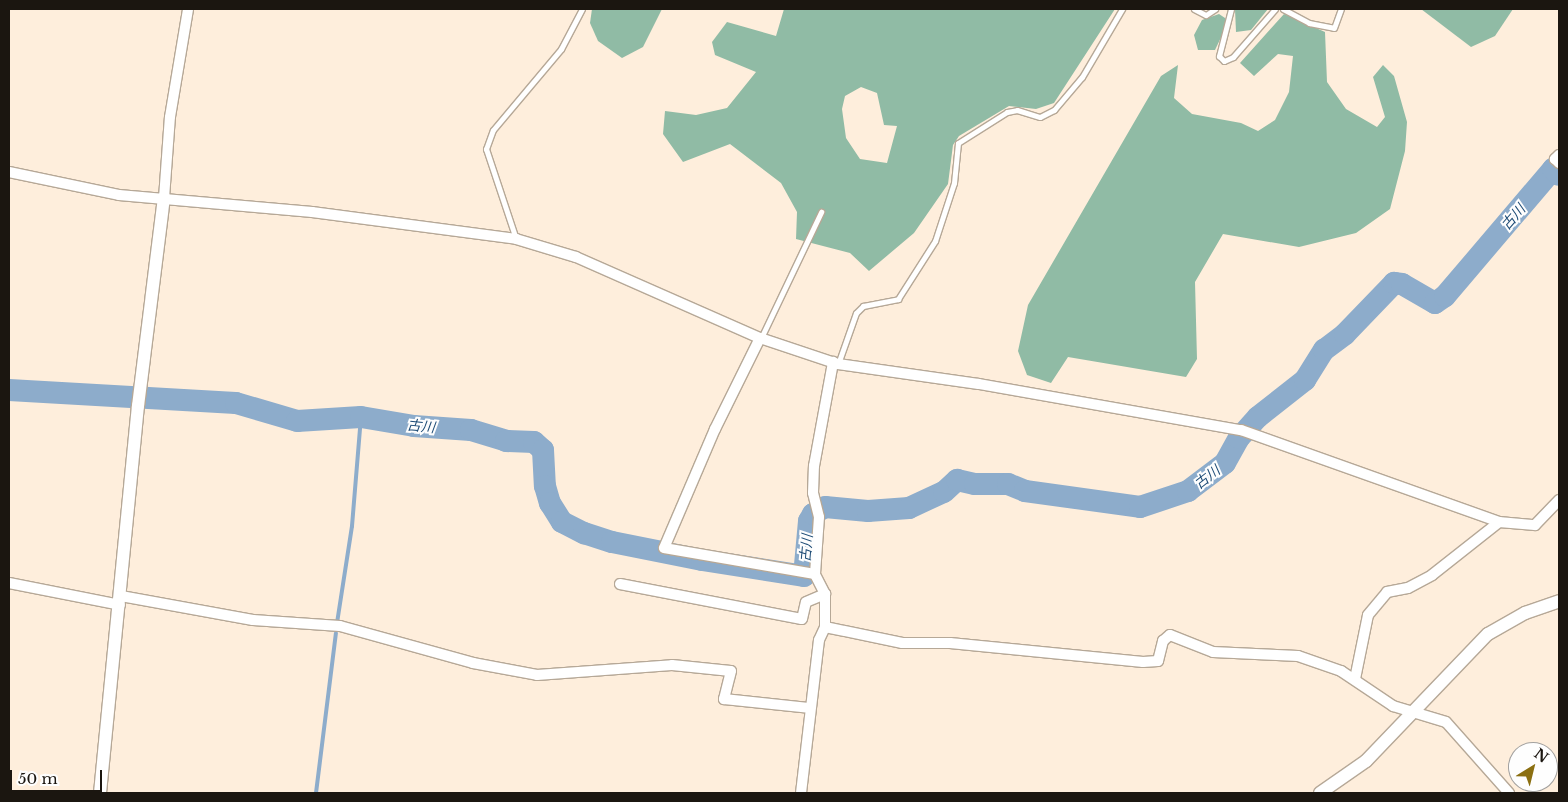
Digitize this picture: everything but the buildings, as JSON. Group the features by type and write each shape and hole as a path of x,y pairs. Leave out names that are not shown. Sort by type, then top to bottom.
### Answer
{"street":[{"path":"100,793 138,406 164,198 171,108 188,9"},
{"path":"1559,155 1556,159 1559,164"},
{"path":"9,172 119,195 312,212 516,239 576,257 760,338 836,363 979,384 1246,431 1499,522 1535,525 1559,500"},
{"path":"760,338 715,429 664,548 807,573 824,594 825,627 818,640 801,793"},
{"path":"807,573 819,517 816,506 814,466 836,363"},
{"path":"1355,679 1368,615 1387,592 1408,588 1432,575 1499,522"},
{"path":"9,583 253,620 340,626 473,663 537,675 672,665 731,671 724,699 810,708"},
{"path":"620,584 802,619 806,602 824,594"},
{"path":"1320,793 1366,760 1414,713 1488,634 1525,613 1559,600"},
{"path":"825,627 902,643 950,643 1143,662 1158,661 1163,641 1170,635 1213,652 1298,656 1355,679 1386,703 1446,722 1509,793"}],"lane":[{"path":"516,239 486,149 493,130 561,49 582,9"},
{"path":"836,363 856,313 862,306 898,298 935,241 954,183 958,143 1007,112 1017,110 1040,117 1054,110 1082,77 1122,9"},
{"path":"1194,9 1206,15 1214,9"},
{"path":"1231,9 1219,56 1224,61 1233,57 1274,9"},
{"path":"1283,9 1316,25 1334,28 1340,9"},
{"path":"760,338 821,212"}],"green space":[{"path":"592,9 662,9 643,47 622,58 598,41 590,23"},
{"path":"784,9 1115,9 1054,103 1036,109 1009,106 959,136 953,145 948,184 914,233 869,271 850,253 796,239 797,212 781,183 730,144 683,162 663,134 665,111 696,115 727,108 756,72 715,55 712,42 727,22 776,36","holes":["861,87 877,93 884,125 897,126 887,163 860,159 846,138 842,109 845,96"]},
{"path":"1235,9 1268,9 1251,30 1236,32"},
{"path":"1421,9 1513,9 1495,36 1471,47"},
{"path":"1219,14 1225,18 1225,29 1215,50 1198,50 1194,35 1202,20"},
{"path":"1284,14 1325,32 1327,82 1346,109 1377,127 1385,117 1373,77 1383,65 1394,76 1407,122 1405,151 1390,209 1356,233 1299,247 1223,234 1195,282 1197,359 1186,377 1068,357 1051,383 1027,375 1018,351 1028,305 1161,76 1178,65 1174,98 1192,114 1241,123 1258,131 1275,120 1289,92 1293,56 1278,54 1254,76 1240,63"}],"waterway":[{"name":"古川","path":"9,390 236,403 297,421 361,417 414,426 471,430 506,441 534,442 543,450 545,486 550,503 562,522 584,533 612,542 702,560 804,576 809,521 813,514 825,507 868,511 909,508 944,492 957,480 975,484 1008,484 1025,491 1140,507 1188,491 1225,463 1239,438 1258,417 1305,380 1324,350 1345,334 1394,283 1402,284 1435,303 1445,296 1553,169 1559,175"},
{"path":"337,623 352,526 361,417"},
{"path":"316,793 336,633"}]}
